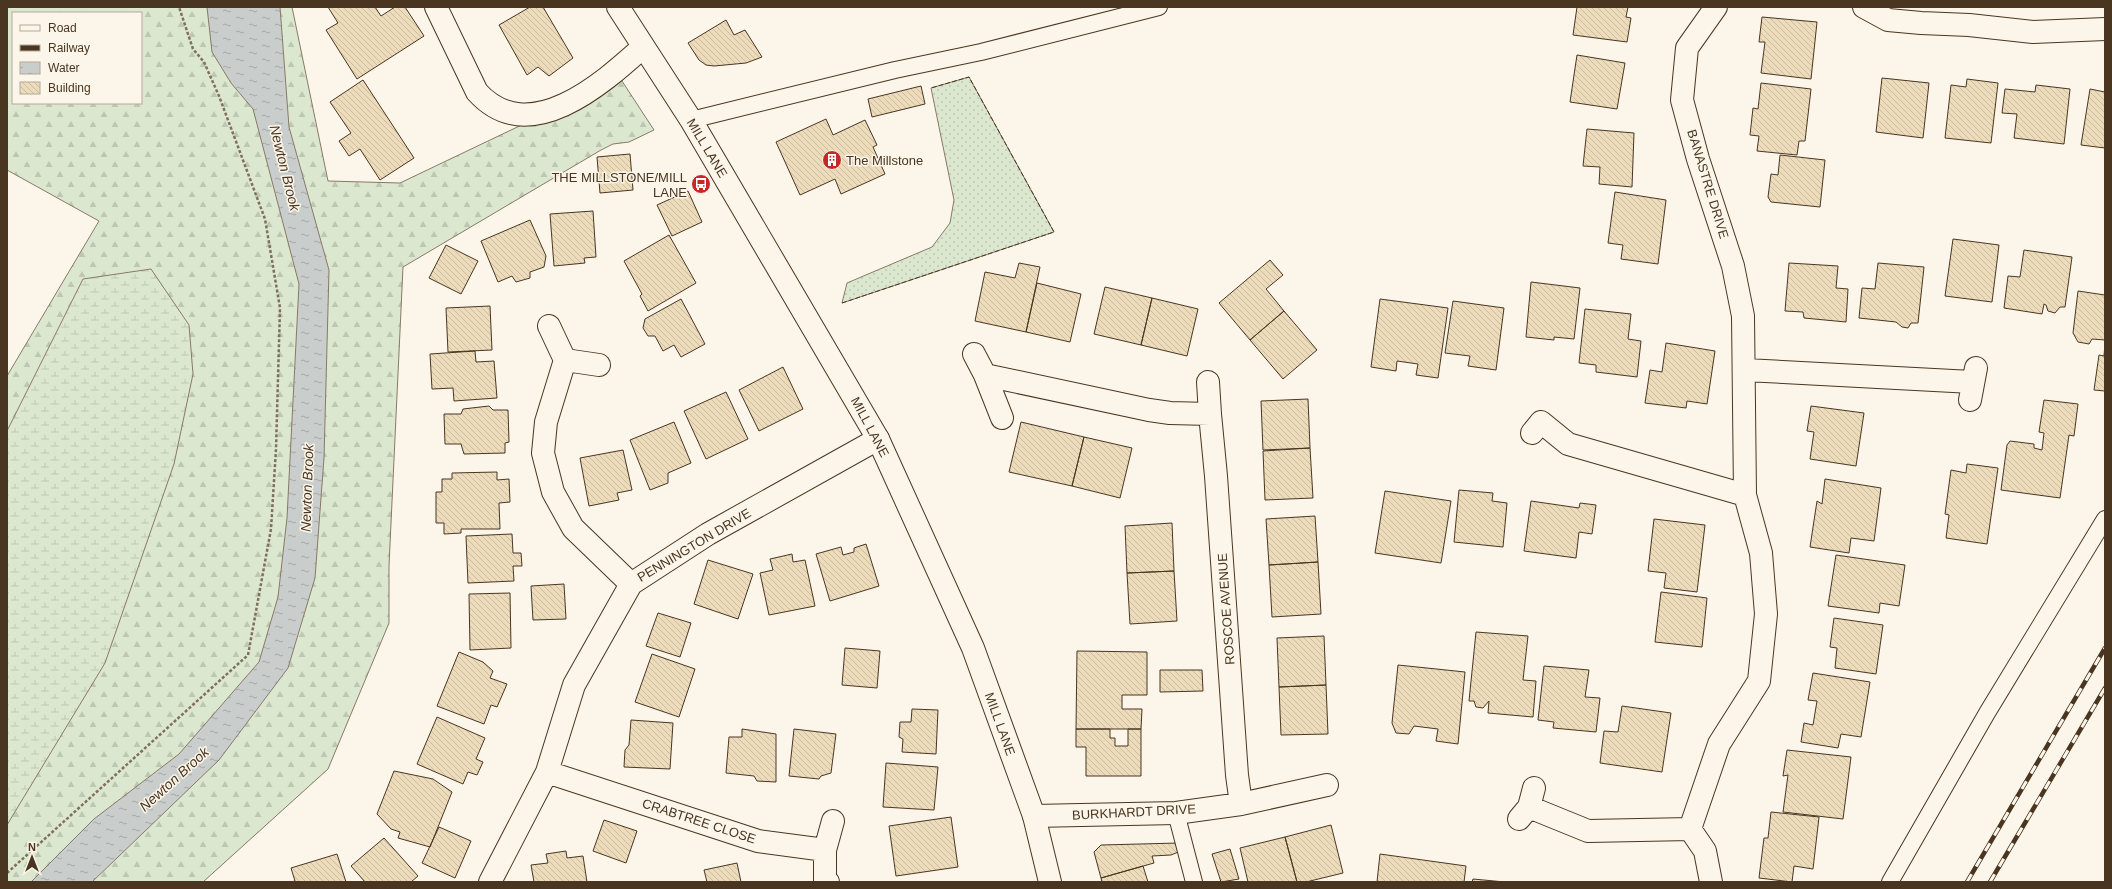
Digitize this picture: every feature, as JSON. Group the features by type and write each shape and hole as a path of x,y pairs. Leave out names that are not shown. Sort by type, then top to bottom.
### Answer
{"street":[{"path":"436,7 477,92 486,102 502,110 517,114 552,110 572,102 643,46"},
{"name":"MILL LANE","path":"618,7 691,120 878,440 973,648 1034,816 1050,882"},
{"name":"BANASTRE DRIVE","path":"1690,829 1719,744 1758,681 1766,614 1761,553 1745,495 1745,370 1743,316 1733,266 1698,159 1682,100 1687,48 1716,7"},
{"path":"1864,7 1888,20 1970,16 2033,32 2105,30"},
{"path":"549,326 565,360 546,422 543,452 553,492 573,528 631,584"},
{"path":"974,354 985,375 1002,418"},
{"path":"565,360 599,365"},
{"path":"1745,370 1973,383"},
{"path":"985,375 1149,410 1170,413 1210,414"},
{"name":"ROSCOE AVENUE","path":"1208,382 1237,775 1241,804"},
{"path":"1541,422 1568,444 1745,495"},
{"name":"PENNINGTON DRIVE","path":"490,882 548,772 574,685 631,584 708,534 878,440"},
{"name":"CRABTREE CLOSE","path":"548,772 758,841 825,850"},
{"name":"BURKHARDT DRIVE","path":"1034,816 1176,813 1241,804 1327,785"},
{"path":"1527,805 1588,831 1690,829 1704,851 1711,882"},
{"path":"828,882 825,881 825,850 833,821"}],"lane":[{"path":"691,120 719,112 981,52 1159,7"},
{"path":"1890,882 1987,713 2105,518"},
{"path":"1176,813 1194,882"}],"path":[{"path":"7,873 248,655 271,529 276,449 280,308 265,219 219,96 204,62 193,49 179,7"}],"green space":[{"path":"7,7 292,7 328,181 400,183 620,78 654,130 629,142 613,144 601,150 403,267 389,566 389,623 328,769 203,882 7,882 7,376 99,221 7,170"},
{"path":"969,77 1054,232 842,303 847,283 932,247 950,223 954,200 931,88"},
{"path":"151,269 189,325 193,374 174,464 105,663 7,825 7,431 83,279"}],"water":[{"name":"Newton Brook","path":"207,7 280,7 289,127 329,270 324,458 315,578 288,668 219,760 92,882 31,882 94,819 179,754 259,662 278,597 287,518 299,284 253,109 231,83 212,52"}],"building":[{"path":"328,7 375,7 381,16 395,7 405,7 424,36 357,79 326,30 338,23"},
{"path":"530,7 543,7 573,58 549,76 538,67 527,75 499,25"},
{"path":"1577,7 1628,7 1626,17 1631,18 1627,42 1573,35"},
{"path":"1762,17 1817,22 1811,79 1761,73 1765,42 1759,42"},
{"path":"726,20 734,35 745,30 762,57 746,63 714,66 706,65 699,60 688,43"},
{"path":"1577,55 1625,63 1617,109 1570,102"},
{"path":"1882,78 1929,83 1923,138 1876,132"},
{"path":"1967,79 1998,83 1991,143 1945,138 1951,85 1966,87"},
{"path":"363,80 414,158 380,180 360,149 349,156 339,141 351,133 330,102"},
{"path":"1761,83 1811,89 1805,141 1799,141 1797,155 1757,151 1759,136 1750,135 1753,108 1758,109"},
{"path":"2036,85 2070,89 2064,144 2014,138 2017,114 2002,113 2005,89 2035,92"},
{"path":"921,86 925,104 872,117 868,99"},
{"path":"2090,89 2105,92 2105,148 2081,145"},
{"name":"The Millstone","path":"826,119 833,135 865,120 877,145 873,147 885,174 841,194 835,179 800,195 776,142"},
{"path":"1587,129 1634,133 1632,187 1599,184 1600,167 1583,166"},
{"path":"630,154 633,190 600,193 597,157"},
{"path":"1780,155 1825,160 1820,207 1771,202 1768,197 1771,174 1778,175"},
{"path":"688,191 702,222 672,236 657,205"},
{"path":"1615,192 1666,200 1658,264 1621,259 1623,245 1608,243"},
{"path":"593,211 596,257 584,258 585,263 554,266 550,214"},
{"path":"530,220 546,256 544,267 530,272 530,278 516,282 512,276 498,282 481,241"},
{"path":"669,235 696,283 648,311 640,296 642,294 624,261"},
{"path":"1953,239 1999,245 1992,302 1945,296"},
{"path":"446,245 478,261 461,294 429,278"},
{"path":"2024,250 2072,257 2065,307 2060,307 2055,313 2048,311 2046,305 2044,304 2042,314 2004,308 2008,276 2020,277"},
{"path":"1270,260 1283,275 1266,289 1284,311 1250,340 1219,303"},
{"path":"1019,263 1040,267 1026,332 975,321 985,272 1015,278"},
{"path":"1789,263 1838,266 1836,288 1848,289 1846,322 1804,318 1803,312 1785,311"},
{"path":"1878,263 1924,267 1918,323 1911,323 1908,328 1902,327 1896,322 1859,318 1862,288 1875,289"},
{"path":"1531,282 1580,288 1574,339 1554,337 1554,340 1526,337"},
{"path":"1037,283 1081,294 1070,342 1026,332"},
{"path":"1105,287 1152,298 1141,345 1094,334"},
{"path":"2078,291 2105,295 2105,340 2092,339 2089,344 2078,342 2073,333"},
{"path":"1152,298 1198,309 1187,356 1141,345"},
{"path":"681,299 705,344 681,357 674,345 663,351 655,336 648,336 643,328 645,319"},
{"path":"1380,299 1448,308 1438,378 1416,375 1418,364 1397,361 1396,371 1371,367"},
{"path":"1453,301 1504,308 1496,370 1468,366 1470,356 1445,353"},
{"path":"490,306 492,350 448,352 446,308"},
{"path":"1585,309 1631,314 1628,339 1641,341 1637,377 1596,372 1596,365 1579,363"},
{"path":"1284,311 1317,350 1283,379 1250,340"},
{"path":"1666,343 1715,351 1707,404 1687,401 1686,408 1645,403 1650,370 1662,372"},
{"path":"2105,343 2105,391 2094,390 2099,355 2104,356"},
{"path":"475,351 476,362 494,361 497,398 454,401 453,388 432,389 430,354"},
{"path":"783,367 803,409 759,431 739,390"},
{"path":"726,392 748,439 706,459 684,411"},
{"path":"1308,399 1310,448 1263,450 1261,401"},
{"path":"2044,400 2078,404 2074,436 2069,435 2060,498 2001,490 2007,445 2010,441 2034,444 2034,448 2042,450 2044,433 2039,432"},
{"path":"489,406 493,410 508,410 509,442 505,443 505,453 464,454 461,444 445,444 444,414 461,414 463,409"},
{"path":"1811,406 1864,413 1856,466 1810,459 1814,432 1807,431"},
{"path":"674,422 691,463 668,473 668,483 650,490 630,440"},
{"path":"1021,422 1084,437 1072,486 1009,472"},
{"path":"1084,437 1132,448 1120,498 1072,486"},
{"path":"1310,448 1313,498 1265,500 1263,451"},
{"path":"623,450 632,490 617,493 619,500 589,506 580,458"},
{"path":"1967,464 1998,468 1987,544 1946,538 1949,515 1945,514 1951,470 1966,473"},
{"path":"497,472 497,480 509,479 510,502 499,503 500,529 461,529 461,533 444,534 444,523 436,523 436,492 442,492 442,479 452,479 452,473"},
{"path":"1825,479 1881,488 1874,541 1851,538 1849,553 1810,547 1817,501 1822,504"},
{"path":"1459,490 1493,493 1492,501 1507,503 1503,547 1454,542"},
{"path":"1385,491 1451,501 1441,563 1375,553"},
{"path":"1531,501 1579,508 1580,503 1596,505 1592,534 1579,532 1576,558 1524,551"},
{"path":"1315,516 1318,562 1269,565 1266,519"},
{"path":"1654,519 1705,525 1697,592 1664,588 1666,573 1648,571"},
{"path":"1172,523 1174,571 1127,573 1125,526"},
{"path":"512,534 513,553 521,553 522,566 513,566 514,581 468,583 466,536"},
{"path":"866,544 879,586 830,601 816,554 841,547 843,555 854,552 854,548"},
{"path":"792,554 793,562 805,560 815,606 769,615 760,573 773,570 770,559"},
{"path":"1836,555 1905,565 1899,606 1880,603 1879,613 1828,606"},
{"path":"708,560 753,574 738,619 694,604"},
{"path":"1318,562 1321,614 1272,617 1269,565"},
{"path":"1174,571 1177,621 1130,624 1127,573"},
{"path":"564,584 566,619 533,620 531,586"},
{"path":"1661,592 1707,598 1702,647 1655,642"},
{"path":"510,593 511,648 470,650 469,594"},
{"path":"658,613 691,623 680,657 646,646"},
{"path":"1834,618 1883,625 1876,674 1835,668 1837,648 1830,647"},
{"path":"1476,632 1528,636 1523,680 1536,681 1533,717 1488,713 1489,701 1483,708 1476,707 1474,701 1469,701"},
{"path":"1324,636 1326,685 1279,687 1277,638"},
{"path":"845,648 880,651 877,688 842,685"},
{"path":"1077,651 1147,652 1147,695 1122,695 1122,709 1142,709 1141,729 1076,729"},
{"path":"459,652 483,662 493,671 490,678 507,684 497,707 491,705 484,724 437,706"},
{"path":"652,654 695,669 679,717 635,702"},
{"path":"1398,665 1465,672 1458,744 1436,741 1438,729 1414,726 1409,734 1396,733 1392,723"},
{"path":"1544,666 1589,670 1585,697 1600,698 1596,732 1553,728 1554,722 1538,720"},
{"path":"1160,670 1202,670 1203,691 1160,692"},
{"path":"1813,673 1870,682 1861,737 1841,734 1838,748 1801,742 1804,723 1813,725 1817,701 1808,700"},
{"path":"1326,685 1328,734 1281,735 1279,687"},
{"path":"1622,706 1671,713 1662,772 1600,763 1604,731 1618,732"},
{"path":"912,709 938,710 936,754 902,752 903,739 899,737 900,722 911,722"},
{"path":"437,717 485,738 476,759 483,762 477,775 468,772 463,784 417,764"},
{"path":"631,720 673,723 670,769 624,767 625,750 629,745"},
{"path":"742,729 776,734 776,782 757,781 754,776 726,773 729,737 742,737"},
{"path":"794,729 836,734 831,773 821,776 819,779 789,776"},
{"path":"1076,729 1110,729 1110,738 1115,738 1115,746 1128,746 1128,729 1141,729 1141,776 1086,776 1086,747 1076,747"},
{"path":"1787,750 1851,757 1843,819 1783,812 1788,775 1783,776"},
{"path":"886,763 938,767 934,810 883,807"},
{"path":"394,771 433,779 452,792 430,847 398,838 400,832 391,829 377,814"},
{"path":"1771,812 1819,817 1813,869 1794,866 1792,882 1759,878 1764,838 1768,838"},
{"path":"951,817 958,867 896,876 889,826"},
{"path":"604,820 637,831 626,863 593,851"},
{"path":"1331,825 1343,873 1306,882 1297,882 1285,837"},
{"path":"439,827 471,841 455,878 422,863"},
{"path":"1285,837 1297,882 1248,882 1240,848"},
{"path":"384,838 418,876 411,882 365,882 351,866"},
{"path":"1179,843 1181,851 1171,855 1152,856 1154,863 1101,878 1094,852 1101,845"},
{"path":"1230,849 1239,879 1221,882 1212,854"},
{"path":"566,851 567,858 583,856 587,882 534,882 531,865 548,863 546,854"},
{"path":"337,854 346,882 291,882 295,881 291,868"},
{"path":"1380,854 1466,866 1464,882 1377,882"},
{"path":"737,863 741,882 707,882 704,870"},
{"path":"1143,866 1148,882 1102,882 1101,878"},
{"path":"1473,879 1505,882 1472,882"}],"railway":[{"path":"1967,882 2105,648"},
{"path":"1990,882 2105,688"}],"fence":[{"path":"842,303 1054,232 969,77 931,88"}],"place":[{"name":"The Millstone","path":"832,160"},
{"name":"THE MILLSTONE/MILL LANE","path":"701,184"}]}
